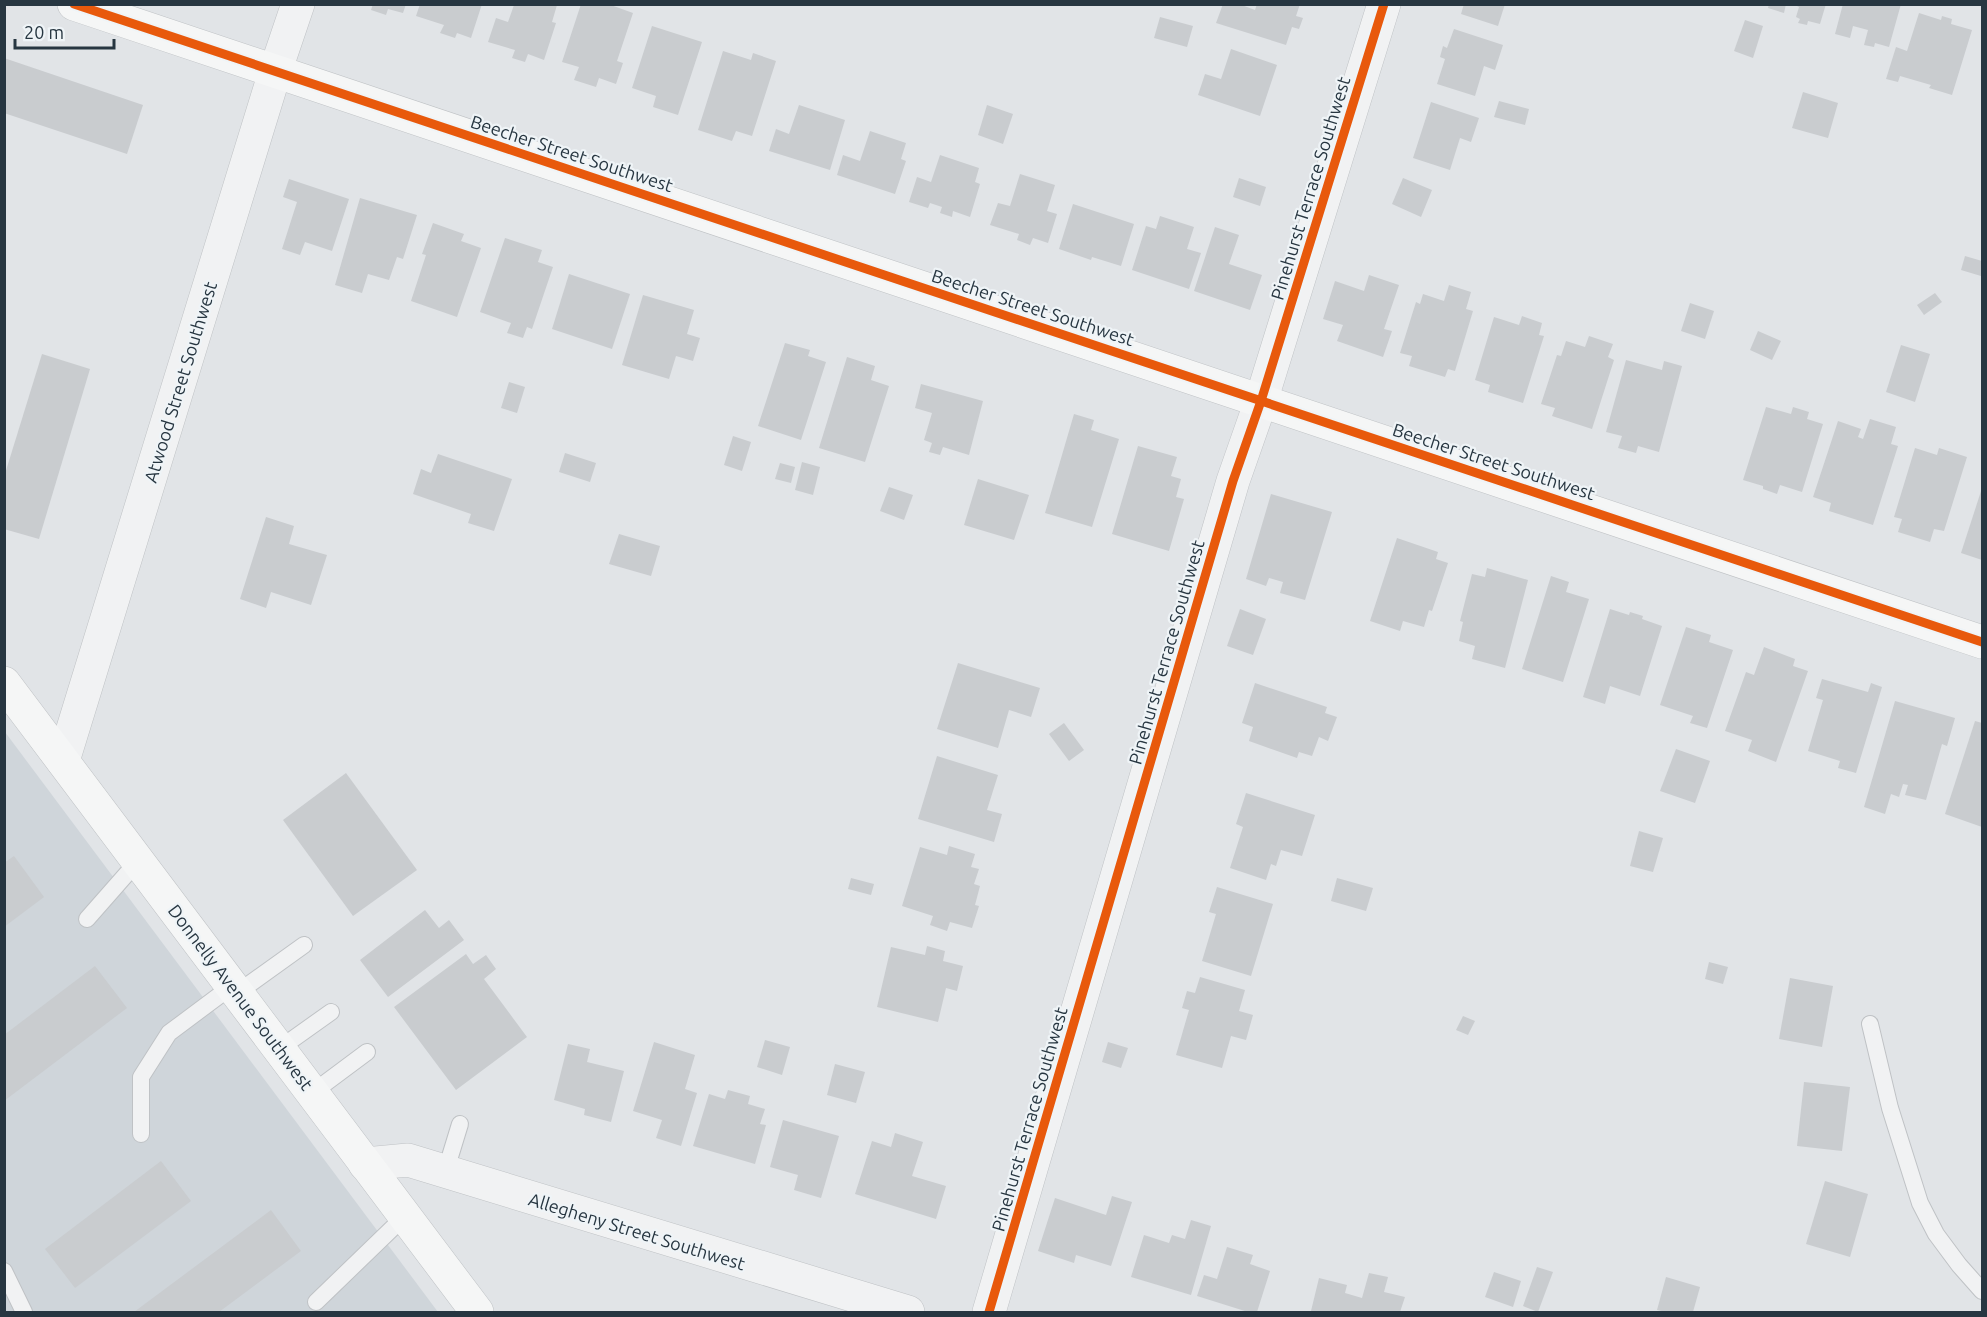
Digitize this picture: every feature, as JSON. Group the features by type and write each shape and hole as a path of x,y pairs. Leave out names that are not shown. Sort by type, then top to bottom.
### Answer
{"street":[{"name":"Beecher Street Southwest","path":"74,4 1983,642"},
{"name":"Atwood Street Southwest","path":"63,760 298,4"},
{"name":"Pinehurst Terrace Southwest","path":"989,1312 1233,482 1261,401 1384,4"},
{"name":"Donnelly Avenue Southwest","path":"4,682 477,1312"},
{"name":"Allegheny Street Southwest","path":"365,1164 408,1160 908,1312"}],"lane":[{"path":"87,919 138,861"},
{"path":"141,1134 141,1077 169,1032 304,945"},
{"path":"279,1049 331,1012"},
{"path":"1870,1024 1890,1108 1920,1203 1936,1233 1983,1291"},
{"path":"312,1093 367,1052"},
{"path":"445,1173 460,1124"},
{"path":"316,1302 405,1216"},
{"path":"4,1271 24,1312"}],"shaded area":[{"path":"5,732 438,1312 5,1312"}],"building":[{"path":"373,4 406,4 403,13 388,9 386,15 371,10"},
{"path":"420,4 482,4 471,38 457,33 455,38 440,33 444,25 416,16"},
{"path":"581,4 608,4 633,13 617,61 623,63 616,84 599,78 596,87 574,80 579,67 562,62"},
{"path":"1223,4 1239,4 1255,10 1257,4 1300,4 1296,16 1303,18 1299,29 1292,27 1286,45 1216,23"},
{"path":"1464,4 1505,4 1498,26 1461,14"},
{"path":"1769,4 1786,4 1784,13 1768,8"},
{"path":"1793,4 1826,4 1820,24 1808,21 1807,25 1798,23 1800,19 1796,17 1799,7"},
{"path":"1843,4 1901,4 1889,47 1875,43 1874,47 1864,45 1868,30 1853,26 1850,38 1835,34"},
{"path":"514,5 557,5 552,22 556,23 544,60 528,54 525,62 512,58 515,50 488,42 496,18 508,22"},
{"path":"1919,13 1941,20 1942,16 1952,19 1951,24 1972,30 1952,95 1929,88 1931,85 1900,76 1898,82 1886,79 1896,47 1907,51"},
{"path":"1160,17 1193,26 1187,47 1154,38"},
{"path":"1745,20 1763,26 1753,58 1734,51"},
{"path":"652,26 702,42 678,115 653,107 656,96 632,88"},
{"path":"1454,29 1503,45 1495,70 1484,66 1475,96 1437,84 1445,59 1440,57 1443,46 1447,48"},
{"path":"1231,49 1277,65 1260,116 1198,95 1205,74 1221,79"},
{"path":"723,51 751,60 753,53 776,61 752,136 736,131 732,141 698,130"},
{"path":"4,58 143,105 127,154 4,113"},
{"path":"1803,92 1838,103 1828,138 1792,128"},
{"path":"1499,101 1529,109 1525,125 1494,117"},
{"path":"1431,102 1479,118 1471,142 1460,138 1450,170 1413,158"},
{"path":"799,105 845,120 830,170 769,151 776,129 789,134"},
{"path":"987,105 1013,114 1003,144 978,135"},
{"path":"870,131 906,143 901,159 906,161 895,194 837,175 843,155 860,161"},
{"path":"940,155 979,168 975,182 980,184 970,217 953,211 952,217 940,213 942,207 930,203 928,208 909,202 917,177 931,182"},
{"path":"1020,174 1055,185 1047,211 1057,214 1048,243 1033,238 1030,245 1017,240 1019,234 990,225 998,203 1010,206"},
{"path":"1239,178 1266,187 1260,206 1233,197"},
{"path":"1403,178 1432,190 1421,217 1392,204"},
{"path":"289,179 349,199 332,251 305,242 300,255 282,249 297,202 283,197"},
{"path":"360,198 417,215 403,259 397,257 389,280 368,274 362,293 335,285"},
{"path":"1073,204 1134,224 1121,266 1092,257 1091,260 1059,249"},
{"path":"1160,216 1194,227 1187,249 1201,253 1189,289 1132,270 1146,226 1156,229"},
{"path":"433,223 464,234 461,241 481,248 457,317 411,301 426,255 422,254"},
{"path":"1215,227 1239,235 1229,264 1262,275 1250,310 1194,291"},
{"path":"505,238 542,250 538,262 553,267 532,329 527,327 523,338 507,333 511,323 480,312"},
{"path":"1965,256 1982,261 1981,276 1961,270"},
{"path":"569,274 630,294 612,349 552,329"},
{"path":"1369,275 1399,285 1384,329 1392,331 1383,357 1337,341 1343,325 1323,319 1335,281 1364,291"},
{"path":"1449,285 1471,292 1466,309 1473,311 1455,371 1448,369 1445,377 1409,366 1412,356 1400,353 1416,302 1420,304 1423,294 1444,301"},
{"path":"1935,293 1942,302 1924,315 1917,305"},
{"path":"643,295 694,310 687,334 700,338 693,361 676,356 669,379 622,365"},
{"path":"1690,303 1714,311 1705,339 1681,331"},
{"path":"1522,316 1542,323 1539,335 1544,336 1523,403 1488,392 1490,385 1475,380 1494,317 1519,325"},
{"path":"1758,331 1781,341 1772,360 1750,350"},
{"path":"1589,336 1613,344 1608,357 1614,360 1592,429 1552,416 1555,408 1541,404 1557,355 1561,356 1566,341 1585,347"},
{"path":"785,343 810,350 808,356 826,362 801,440 758,426"},
{"path":"1901,345 1930,354 1915,402 1886,392"},
{"path":"42,354 90,369 39,539 4,529 4,477"},
{"path":"847,357 875,366 871,380 889,386 865,462 819,448"},
{"path":"1626,360 1662,370 1664,361 1682,366 1659,452 1638,446 1636,453 1618,448 1622,436 1606,432"},
{"path":"509,382 525,387 517,413 501,408"},
{"path":"921,384 983,401 969,455 943,447 940,455 929,452 932,443 924,440 932,413 915,408"},
{"path":"1766,407 1791,414 1793,407 1809,412 1807,419 1823,424 1802,492 1780,485 1777,494 1763,489 1763,486 1743,480"},
{"path":"1074,414 1094,420 1091,430 1119,439 1092,527 1045,513"},
{"path":"1870,419 1896,427 1891,444 1898,446 1873,525 1829,511 1831,503 1813,497 1838,421 1861,429 1858,437 1863,439"},
{"path":"733,436 751,442 742,471 724,465"},
{"path":"1138,446 1177,457 1171,476 1181,479 1176,497 1184,499 1169,551 1112,534"},
{"path":"1915,448 1937,455 1939,448 1967,457 1944,531 1934,529 1930,542 1898,532 1902,519 1894,517"},
{"path":"565,453 596,463 590,482 559,472"},
{"path":"438,454 512,479 494,531 468,523 471,514 413,494 421,469 431,473"},
{"path":"802,462 820,467 813,495 795,490"},
{"path":"780,463 795,467 791,483 775,479"},
{"path":"978,479 1029,495 1014,540 964,525"},
{"path":"889,487 913,495 904,520 880,511"},
{"path":"1982,488 1982,560 1961,553"},
{"path":"1271,494 1332,512 1305,600 1280,593 1283,582 1269,578 1266,586 1246,579"},
{"path":"266,517 294,526 289,544 327,555 311,605 271,592 266,608 240,599"},
{"path":"619,534 660,546 651,576 609,564"},
{"path":"1397,538 1438,552 1436,559 1448,563 1432,611 1429,610 1424,627 1403,621 1400,631 1370,621"},
{"path":"1487,568 1528,580 1505,668 1472,659 1475,646 1459,641 1463,622 1460,621 1472,574 1485,577"},
{"path":"1551,576 1569,582 1566,592 1589,599 1563,682 1522,669"},
{"path":"1240,609 1266,619 1253,655 1227,646"},
{"path":"1610,609 1629,615 1630,612 1643,616 1642,619 1662,626 1640,696 1610,686 1605,704 1583,697"},
{"path":"1686,627 1711,635 1709,642 1733,650 1707,728 1690,723 1693,716 1660,705"},
{"path":"1764,647 1795,659 1793,666 1808,671 1776,762 1748,751 1752,740 1725,731 1746,672 1754,675"},
{"path":"958,663 1040,688 1031,717 1009,710 998,748 937,729"},
{"path":"1822,679 1868,692 1871,683 1882,687 1856,773 1838,768 1840,761 1808,751 1823,700 1816,698"},
{"path":"1255,683 1327,707 1325,713 1337,717 1328,741 1319,737 1312,756 1299,752 1297,758 1249,741 1253,727 1242,723"},
{"path":"1895,701 1955,718 1947,746 1942,744 1926,800 1905,795 1908,785 1903,784 1899,797 1891,794 1885,814 1864,807"},
{"path":"1975,721 1982,723 1982,827 1945,814"},
{"path":"1064,723 1084,750 1069,761 1049,734"},
{"path":"1676,749 1710,761 1695,803 1660,791"},
{"path":"937,756 998,775 987,810 1002,814 994,842 918,819"},
{"path":"346,773 417,870 353,916 283,820"},
{"path":"1246,793 1315,815 1302,856 1281,850 1276,866 1271,864 1266,880 1230,868 1243,827 1236,824"},
{"path":"1639,831 1663,838 1653,872 1630,866"},
{"path":"949,846 975,854 971,867 979,869 974,884 980,886 975,905 979,906 972,928 950,922 947,931 930,925 933,916 902,906 920,847 947,855"},
{"path":"14,856 44,897 4,927 4,863"},
{"path":"851,878 874,884 871,895 848,889"},
{"path":"1337,878 1373,888 1366,911 1331,901"},
{"path":"1217,887 1273,904 1251,976 1202,961 1216,914 1209,912"},
{"path":"425,910 439,928 449,920 464,940 388,997 360,960"},
{"path":"927,946 945,951 943,961 963,966 957,991 946,988 938,1022 877,1007 891,947 925,955"},
{"path":"466,954 473,964 486,955 496,969 484,979 527,1037 456,1090 394,1007"},
{"path":"1709,962 1728,967 1723,984 1705,979"},
{"path":"95,966 127,1008 4,1101 4,1035"},
{"path":"1200,977 1245,990 1239,1011 1253,1015 1246,1040 1231,1036 1222,1068 1176,1055 1189,1010 1182,1008 1187,991 1195,993"},
{"path":"1790,978 1833,986 1822,1047 1779,1039"},
{"path":"1463,1016 1475,1021 1468,1035 1456,1030"},
{"path":"765,1040 790,1047 782,1075 757,1067"},
{"path":"654,1042 695,1055 685,1089 697,1093 681,1146 656,1138 662,1120 633,1111"},
{"path":"1108,1042 1128,1048 1121,1068 1102,1062"},
{"path":"568,1044 590,1049 587,1062 624,1071 611,1122 584,1115 585,1109 554,1100"},
{"path":"835,1064 865,1072 856,1103 827,1095"},
{"path":"1804,1082 1850,1087 1842,1151 1797,1146"},
{"path":"728,1090 750,1096 748,1104 765,1109 760,1124 766,1125 755,1164 693,1146 709,1094 725,1099"},
{"path":"783,1120 839,1136 821,1198 794,1190 798,1175 770,1167"},
{"path":"895,1133 923,1142 912,1176 946,1186 936,1219 855,1194 872,1141 891,1147"},
{"path":"161,1161 191,1201 75,1288 45,1249"},
{"path":"1825,1181 1868,1194 1850,1257 1806,1244"},
{"path":"1112,1196 1132,1202 1111,1266 1076,1255 1074,1263 1038,1251 1055,1198 1106,1215"},
{"path":"271,1210 301,1251 219,1312 134,1312"},
{"path":"1191,1220 1211,1226 1191,1295 1131,1277 1144,1235 1169,1243 1172,1235 1185,1239"},
{"path":"1227,1247 1253,1255 1250,1264 1270,1271 1257,1312 1248,1312 1197,1296 1204,1275 1217,1279"},
{"path":"1537,1267 1553,1272 1538,1312 1523,1306"},
{"path":"1494,1272 1521,1281 1513,1307 1485,1297"},
{"path":"1369,1273 1388,1277 1384,1292 1405,1297 1400,1312 1311,1311 1319,1278 1347,1285 1345,1293 1362,1298"},
{"path":"1666,1277 1700,1287 1693,1312 1657,1310"}],"cycle path":[{"path":"74,4 1982,642"},
{"path":"989,1312 1233,481 1261,401 1384,4"}]}
